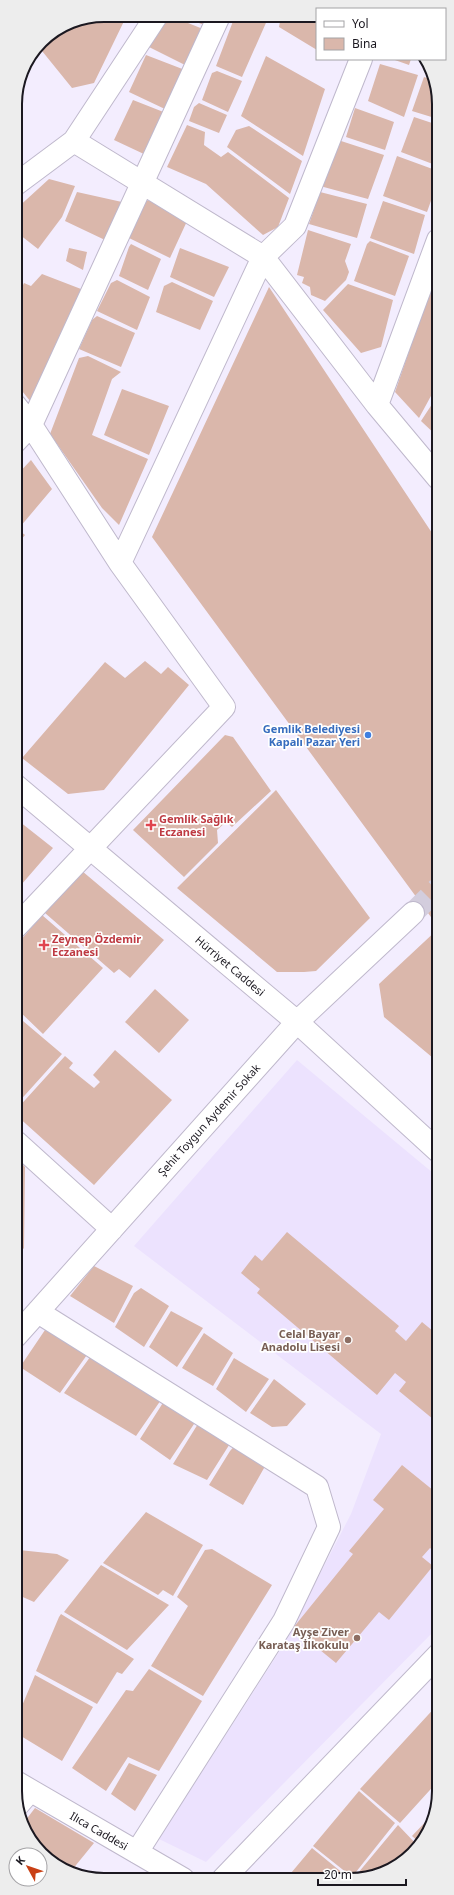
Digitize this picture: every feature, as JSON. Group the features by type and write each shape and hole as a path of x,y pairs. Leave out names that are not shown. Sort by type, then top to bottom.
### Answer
{"street":[{"path":"22,180 74,141 153,22"},
{"path":"22,435 31,425 143,185 216,22"},
{"path":"120,563 263,257 295,226 361,60"},
{"path":"74,141 143,185 263,257 377,405 432,471"},
{"path":"377,405 432,256"},
{"path":"22,414 31,425 120,563 224,707 89,848 22,921"},
{"name":"Hürriyet Caddesi","path":"22,791 297,1022 432,1146"},
{"name":"Şehit Toygun Aydemir Sokak","path":"22,1329 297,1022 413,913"},
{"path":"22,1147 112,1229"},
{"path":"38,1312 317,1487 329,1527 284,1621 137,1852"},
{"path":"229,1873 432,1661"},
{"name":"Ilıca Caddesi","path":"22,1794 137,1852 167,1873"}],"shaded area":[{"name":"Celal Bayar Anadolu Lisesi","path":"297,1060 432,1172 432,1633 206,1862 159,1839 281,1649 351,1514 381,1434 134,1246"}],"building":[{"path":"99,22 124,22 94,83 72,88 42,51 54,39 78,26"},
{"path":"158,22 186,22 203,29 187,66 147,46"},
{"path":"196,22 205,22 204,25"},
{"path":"233,22 266,22 242,77 216,66"},
{"path":"280,22 316,22 316,49 279,27"},
{"path":"146,55 185,70 167,110 129,92"},
{"path":"266,56 325,89 303,156 241,116"},
{"path":"395,60 411,60 409,65"},
{"path":"380,64 418,75 404,117 368,101"},
{"path":"217,71 242,81 228,112 202,100 212,73"},
{"path":"424,77 428,79 431,93 432,117 412,111"},
{"path":"133,100 166,113 146,155 114,140"},
{"path":"199,103 227,115 219,133 189,121 194,107"},
{"path":"355,108 394,122 385,150 346,137"},
{"path":"414,117 432,123 432,164 401,152"},
{"path":"187,125 205,132 204,145 221,157 228,152 289,198 278,227 263,235 206,184 167,167"},
{"path":"249,126 302,161 290,194 227,147 236,130"},
{"path":"338,140 384,155 368,199 320,186"},
{"path":"397,156 432,169 432,198 427,212 383,196"},
{"path":"49,179 75,186 62,217 38,249 22,236 22,204"},
{"path":"77,192 122,202 105,240 65,221"},
{"path":"320,192 367,204 357,238 309,224"},
{"path":"146,200 167,206 188,219 170,258 129,238"},
{"path":"383,201 425,215 414,254 370,238"},
{"path":"308,230 351,244 345,261 349,272 346,280 325,301 311,295 310,287 302,283 304,277 297,275"},
{"path":"370,241 409,256 395,296 354,281 367,244"},
{"path":"131,244 161,259 148,290 119,276"},
{"path":"69,248 87,252 83,270 66,261"},
{"path":"180,248 229,267 214,297 170,277"},
{"path":"42,274 81,289 30,401 22,391 22,287 24,283 31,286"},
{"path":"117,280 150,297 137,330 97,311 111,283"},
{"path":"172,282 213,301 200,330 156,312 164,286"},
{"path":"348,284 393,300 381,347 361,353 323,310"},
{"path":"432,284 432,394 419,418 395,392"},
{"name":"Gemlik Belediyesi Kapalı Pazar Yeri","path":"269,287 432,533 432,918 152,537"},
{"path":"97,316 135,333 121,367 79,349 92,320"},
{"path":"88,356 121,372 112,379 92,435 148,459 119,525 102,508 50,434 79,358"},
{"path":"122,389 169,406 149,455 104,435"},
{"path":"432,404 432,431 421,421"},
{"path":"31,460 52,489 22,525 22,470"},
{"path":"145,661 161,674 168,667 189,685 104,790 68,794 22,758 105,662 125,678"},
{"path":"225,735 233,737 271,791 232,827 226,822 217,830 218,843 184,877 133,830"},
{"path":"276,790 370,918 316,971 277,972 177,888"},
{"path":"22,824 53,848 22,884"},
{"path":"82,871 164,940 130,978 119,969 114,973 45,913"},
{"path":"42,915 103,968 43,1034 22,1014 22,939"},
{"path":"432,935 432,1057 384,1017 379,984"},
{"path":"155,989 189,1020 159,1053 125,1022"},
{"path":"23,1021 62,1054 22,1098"},
{"path":"115,1050 172,1100 94,1185 22,1120 22,1103 65,1056 73,1063 69,1068 94,1088 100,1082 93,1075"},
{"path":"22,1164 25,1167 24,1248 22,1250"},
{"path":"287,1232 399,1326 395,1331 406,1341 422,1322 432,1330 432,1418 399,1391 406,1382 395,1373 377,1395 257,1293 260,1289 241,1273 255,1255 262,1261"},
{"path":"94,1266 133,1286 114,1323 70,1296"},
{"path":"141,1288 169,1306 144,1347 115,1327 134,1293"},
{"path":"171,1311 203,1328 177,1367 149,1347"},
{"path":"50,1327 89,1352 60,1393 22,1368 22,1364 45,1330"},
{"path":"204,1333 233,1353 213,1386 182,1368"},
{"path":"93,1353 163,1397 136,1436 64,1393"},
{"path":"234,1358 269,1379 246,1412 216,1389"},
{"path":"274,1379 306,1404 287,1426 272,1427 250,1413"},
{"path":"166,1398 198,1418 170,1460 140,1439"},
{"path":"201,1419 231,1442 207,1480 173,1464"},
{"path":"238,1442 268,1461 243,1505 209,1485 230,1451"},
{"path":"402,1465 432,1489 432,1550 430,1548 422,1557 432,1565 432,1567 389,1620 379,1612 336,1663 293,1628 353,1554 349,1551 384,1509 373,1500"},
{"path":"146,1512 203,1545 173,1596 163,1590 158,1595 103,1563"},
{"path":"212,1549 272,1585 203,1696 151,1666 188,1606 177,1597 205,1550"},
{"path":"22,1550 57,1554 69,1560 34,1602 22,1597"},
{"path":"101,1565 169,1605 127,1650 64,1612"},
{"path":"61,1614 134,1659 122,1674 117,1672 97,1704 36,1671"},
{"path":"149,1669 202,1701 159,1771 128,1757 106,1791 72,1768 126,1690 133,1691"},
{"path":"35,1675 93,1707 62,1761 22,1737 22,1706"},
{"path":"432,1711 432,1788 400,1823 360,1789"},
{"path":"129,1763 157,1775 135,1811 111,1794"},
{"path":"359,1791 395,1823 356,1872 347,1873 313,1846"},
{"path":"35,1808 94,1843 74,1867 63,1862 48,1851 48,1847 44,1847 30,1827 27,1819"},
{"path":"427,1821 416,1840 412,1836"},
{"path":"398,1825 414,1842 404,1853 386,1865 359,1872"},
{"path":"312,1848 343,1873 291,1873"}],"tunnel":[{"path":"413,913 432,894"}],"place":[{"name":"Gemlik Belediyesi Kapalı Pazar Yeri","path":"368,735"},
{"name":"Gemlik Sağlık Eczanesi","path":"151,825"},
{"name":"Zeynep Özdemir Eczanesi","path":"44,945"},
{"name":"Celal Bayar Anadolu Lisesi","path":"348,1340"},
{"name":"Ayşe Ziver Karataş İlkokulu","path":"357,1638"}]}
